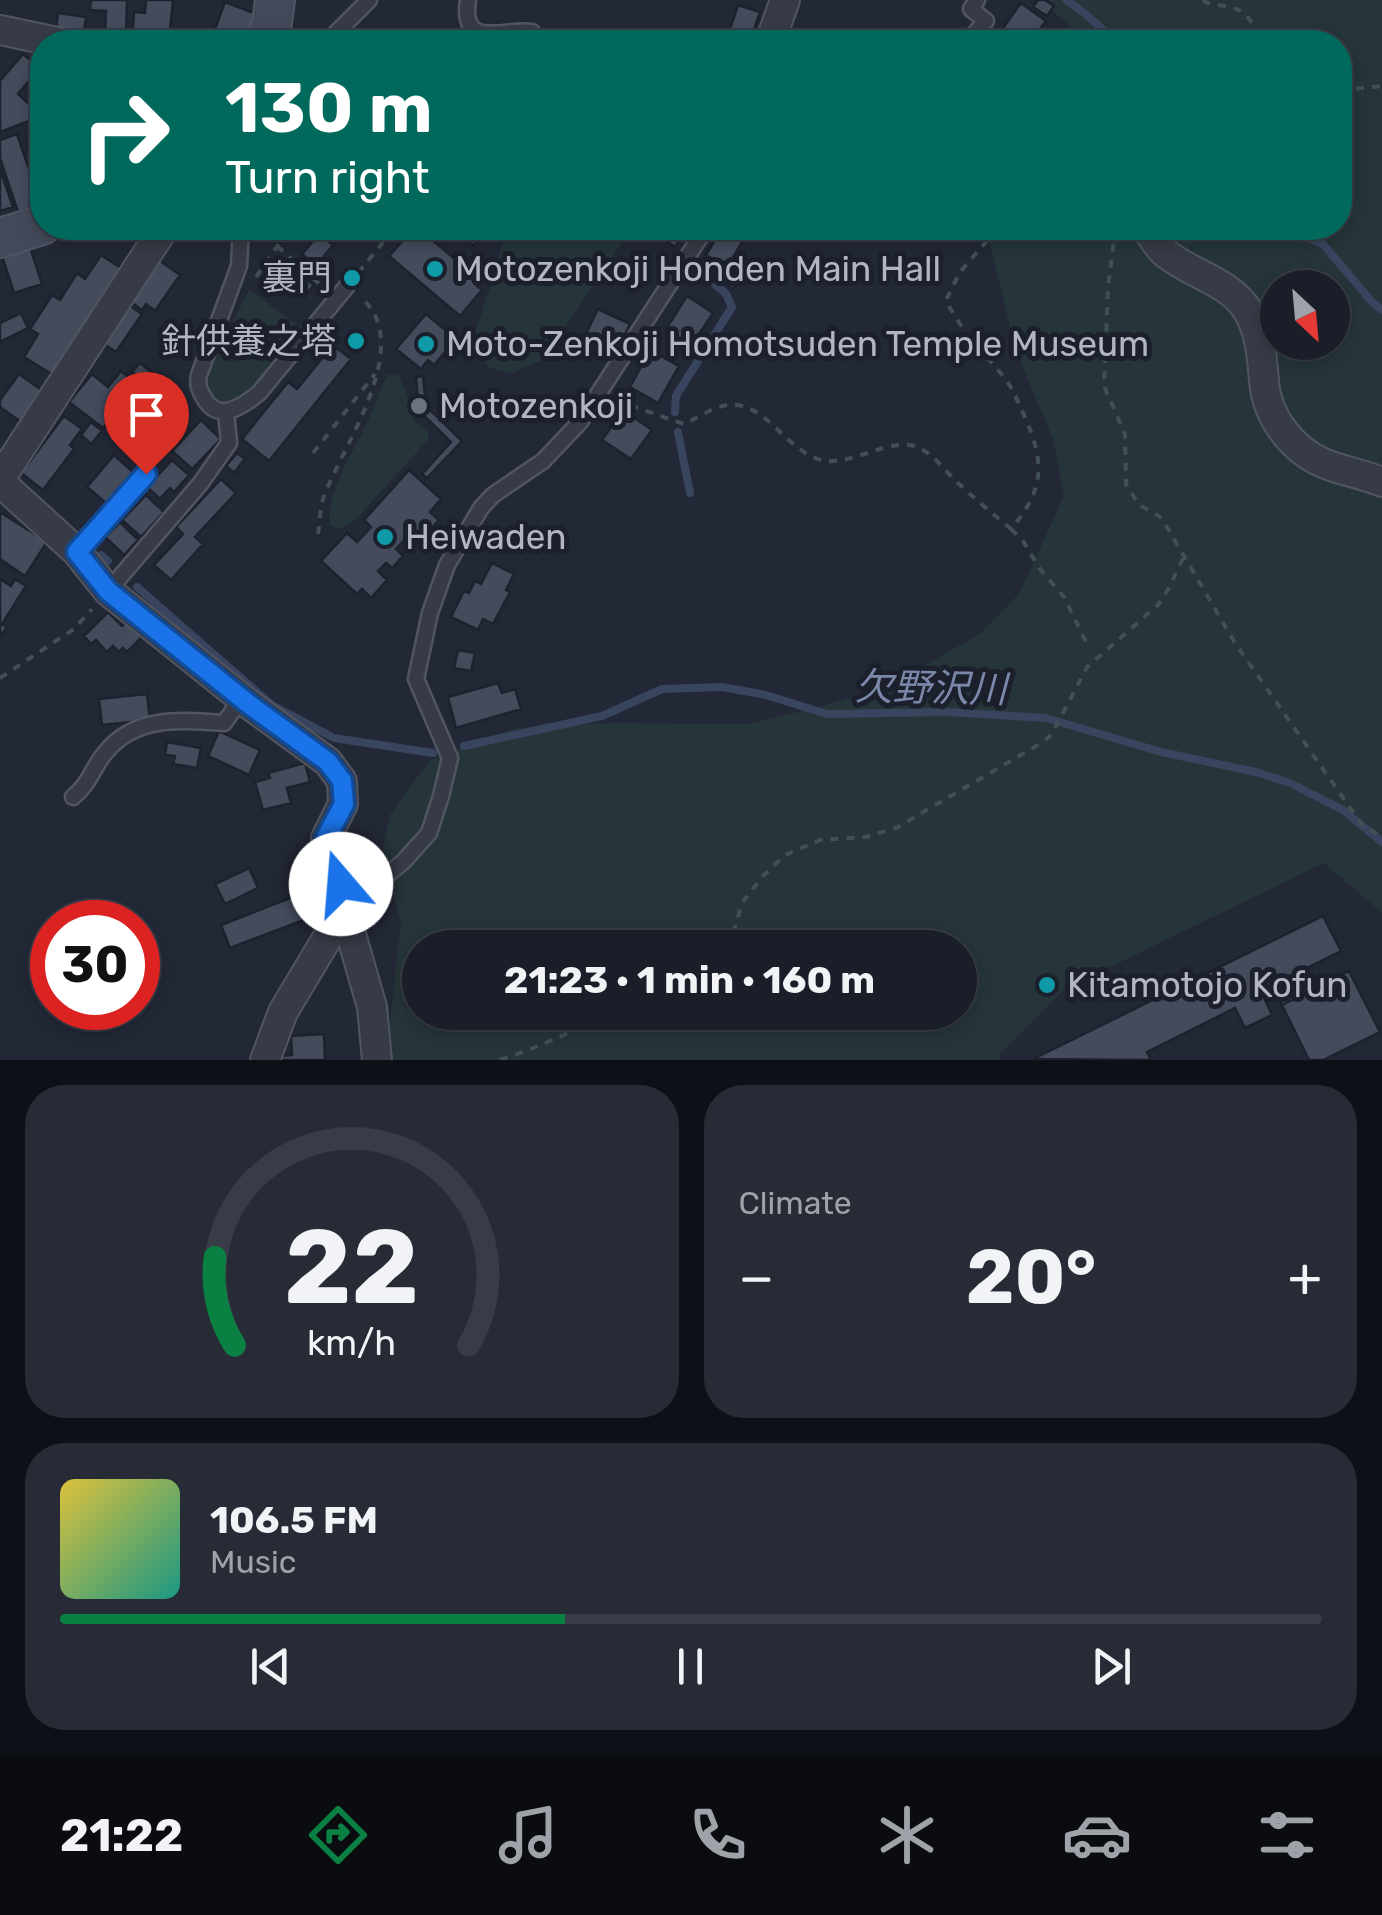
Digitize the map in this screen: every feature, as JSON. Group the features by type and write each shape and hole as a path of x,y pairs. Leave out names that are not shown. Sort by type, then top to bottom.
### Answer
{"main road":[{"path":"270,30 275,0"},
{"path":"0,238 30,229"}],"street":[{"path":"774,30 785,0"},
{"path":"0,30 30,36"},
{"path":"156,240 2,473 77,552 108,591 328,762 342,781 344,804 326,838 338,858 344,910 372,1007 377,1060"},
{"path":"1155,240 1164,252 1244,304 1255,324 1265,395 1279,426 1298,449 1327,465 1382,482"},
{"path":"265,1060 283,1012 344,910"}],"lane":[{"path":"339,30 369,0"},
{"path":"468,0 466,14 477,30"},
{"path":"976,0 971,9 986,21 978,30"},
{"path":"241,240 239,266 197,385 214,410 226,412 243,406 259,394 346,286"},
{"path":"344,910 403,862 429,834 441,796 450,758 416,679 430,613 447,565 492,495 542,461 581,420 698,240"},
{"path":"108,591 200,484 229,443 226,412"},
{"path":"77,552 146,474"},
{"path":"72,797 88,784 108,749 127,732 170,719 224,723 242,698"}],"path":[{"path":"1204,0 1242,10 1255,30"},
{"path":"1352,89 1382,86"},
{"path":"249,288 281,240"},
{"path":"318,534 323,498 364,414 380,347 378,324 366,302 346,286 384,240"},
{"path":"988,240 960,272 946,300 959,324 1008,383 1036,442 1038,482 1032,500 1011,529"},
{"path":"1114,240 1104,386 1126,441 1126,484 1138,504 1164,522 1235,643 1362,825 1382,837"},
{"path":"277,246 336,299"},
{"path":"313,454 376,372"},
{"path":"581,420 626,404 684,424 720,406 740,405 750,408 793,444 824,461 906,445 918,448 1023,541 1040,570 1064,598 1087,644"},
{"path":"734,930 742,903 785,855 820,840 866,837 896,828 1043,742 1052,734 1087,667 1158,605 1184,556"},
{"path":"0,678 74,629 108,591"},
{"path":"500,1060 577,1030"}],"shaded area":[{"path":"1041,0 1382,0 1382,913 1324,863 1065,989 1000,1054 1000,1060 386,1060 401,922 382,853 390,815 429,761 517,728 611,723 749,724 822,706 887,687 981,633 1019,594 1064,496 1054,442 1015,348 991,240 1352,240 1352,30 1074,30"},
{"path":"503,240 624,240 543,360 512,373 488,367 472,342"},
{"path":"249,290 303,329 243,399 228,407 210,397 205,377"},
{"path":"398,374 410,401 413,420 428,431 428,440 353,522 338,529 329,524 339,480 387,375"}],"building":[{"path":"91,0 127,0 126,30 105,30 106,11 90,10"},
{"path":"146,0 173,0 170,30 133,30 134,12 145,13"},
{"path":"1038,0 1054,6 1047,16 1033,7"},
{"path":"225,2 264,17 259,30 214,30"},
{"path":"1021,3 1046,21 1039,30 1002,30"},
{"path":"738,5 760,12 754,30 730,30"},
{"path":"58,13 86,17 84,30 56,29"},
{"path":"23,54 30,60 30,80 18,94 30,105 30,121 0,132 0,81"},
{"path":"17,134 30,172 30,208 18,212 0,158 0,140"},
{"path":"0,169 13,207 0,211"},
{"path":"314,240 327,240 333,245 316,266 302,254"},
{"name":"Motozenkoji Honden Main Hall","path":"403,240 432,240 481,281 477,286 482,290 460,316 389,256"},
{"path":"715,240 744,240 727,267 706,255"},
{"path":"30,247 42,284 14,293 2,256"},
{"path":"101,255 121,268 53,375 24,357 38,334 30,329 52,295 60,300 77,273 85,279"},
{"path":"159,260 180,275 155,311 146,304 142,310 131,302"},
{"path":"737,269 745,278 732,289 724,280"},
{"path":"300,274 314,285 303,298 289,287"},
{"path":"687,296 713,313 690,348 664,332"},
{"path":"127,304 142,314 116,352 101,342"},
{"path":"598,309 630,324 613,359 581,344"},
{"path":"21,313 28,328 0,342 0,323"},
{"name":"Moto-Zenkoji Homotsuden Temple Museum","path":"426,314 456,339 434,365 428,360 421,369 396,349"},
{"path":"333,345 351,359 269,461 242,439 288,382 297,389"},
{"path":"653,352 679,366 658,403 630,387"},
{"path":"140,363 155,375 147,384 132,372"},
{"path":"121,371 146,391 128,413 120,407 103,428 69,402 92,374 108,387"},
{"path":"19,374 43,391 21,422 0,407 0,400"},
{"path":"423,376 426,406 462,441 427,478 422,474 451,442 419,411 416,377"},
{"path":"623,410 652,430 631,459 602,440"},
{"path":"64,416 82,429 70,445 74,449 43,490 21,473"},
{"path":"201,420 221,439 192,469 172,451"},
{"path":"91,422 102,431 91,444 81,435"},
{"path":"237,453 245,459 234,473 226,466"},
{"path":"114,455 133,472 106,503 87,487"},
{"path":"172,460 189,475 174,492 170,488 160,499 147,487"},
{"name":"Heiwaden","path":"409,470 441,499 430,512 439,520 420,541 411,533 396,549 403,556 392,568 386,563 378,571 387,580 371,598 362,589 357,594 321,561 347,533 357,542 371,527 364,520"},
{"path":"221,479 236,493 195,537 203,544 171,580 154,565 183,534 176,527"},
{"path":"146,495 164,512 141,537 122,520"},
{"path":"0,512 47,542 25,576 0,559"},
{"path":"120,522 138,540 124,555 105,537"},
{"path":"492,563 514,574 506,590 510,592 493,624 483,619 478,630 451,617 464,591 469,593 475,581 481,584"},
{"path":"0,579 11,586 15,579 26,586 2,624 7,627 0,637"},
{"path":"108,612 122,626 130,619 145,634 127,652 123,648 119,652 113,646 107,652 96,640 91,644 84,636"},
{"path":"458,650 475,653 471,671 454,668"},
{"path":"498,683 502,693 515,689 521,709 456,728 448,697"},
{"path":"147,694 150,720 102,725 99,699"},
{"path":"219,731 260,750 249,775 208,756"},
{"path":"167,742 201,748 197,768 173,764 175,756 165,755"},
{"path":"305,763 310,782 287,788 291,803 263,810 255,782 270,778 268,773"},
{"path":"249,868 258,888 225,904 215,884"},
{"path":"295,896 304,920 230,948 221,925"},
{"path":"1323,916 1341,951 1261,991 1272,1015 1245,1028 1235,1008 1147,1052 1151,1060 1033,1059"},
{"path":"1349,971 1380,1032 1323,1060 1309,1060 1282,1005"},
{"path":"1293,975 1302,995 1282,1005 1272,985"},
{"path":"324,1034 325,1060 280,1060 279,1056 292,1055 291,1036"}],"waterway":[{"path":"1066,0 1103,30"},
{"path":"1313,240 1323,244 1382,310"},
{"path":"675,412 676,396 732,307 726,294 694,265"},
{"path":"678,432 690,493"},
{"name":"欠野沢川","path":"101,555 108,561"},
{"name":"欠野沢川","path":"137,587 272,705 334,738 433,753"},
{"name":"欠野沢川","path":"464,746 602,716 662,689 722,687 766,695 827,714 947,712 1046,718 1161,752 1290,783 1343,810 1382,842"}],"place":[{"name":"Motozenkoji Honden Main Hall","path":"435,269"},
{"name":"裏門","path":"352,278"},
{"name":"針供養之塔","path":"356,341"},
{"name":"Moto-Zenkoji Homotsuden Temple Museum","path":"426,344"},
{"name":"Motozenkoji","path":"419,406"},
{"name":"Heiwaden","path":"385,537"},
{"name":"Kitamotojo Kofun","path":"1047,985"}],"route":[{"path":"146,474 77,552 108,591 328,762 342,781 344,804 326,838 338,858 341,884"}]}
